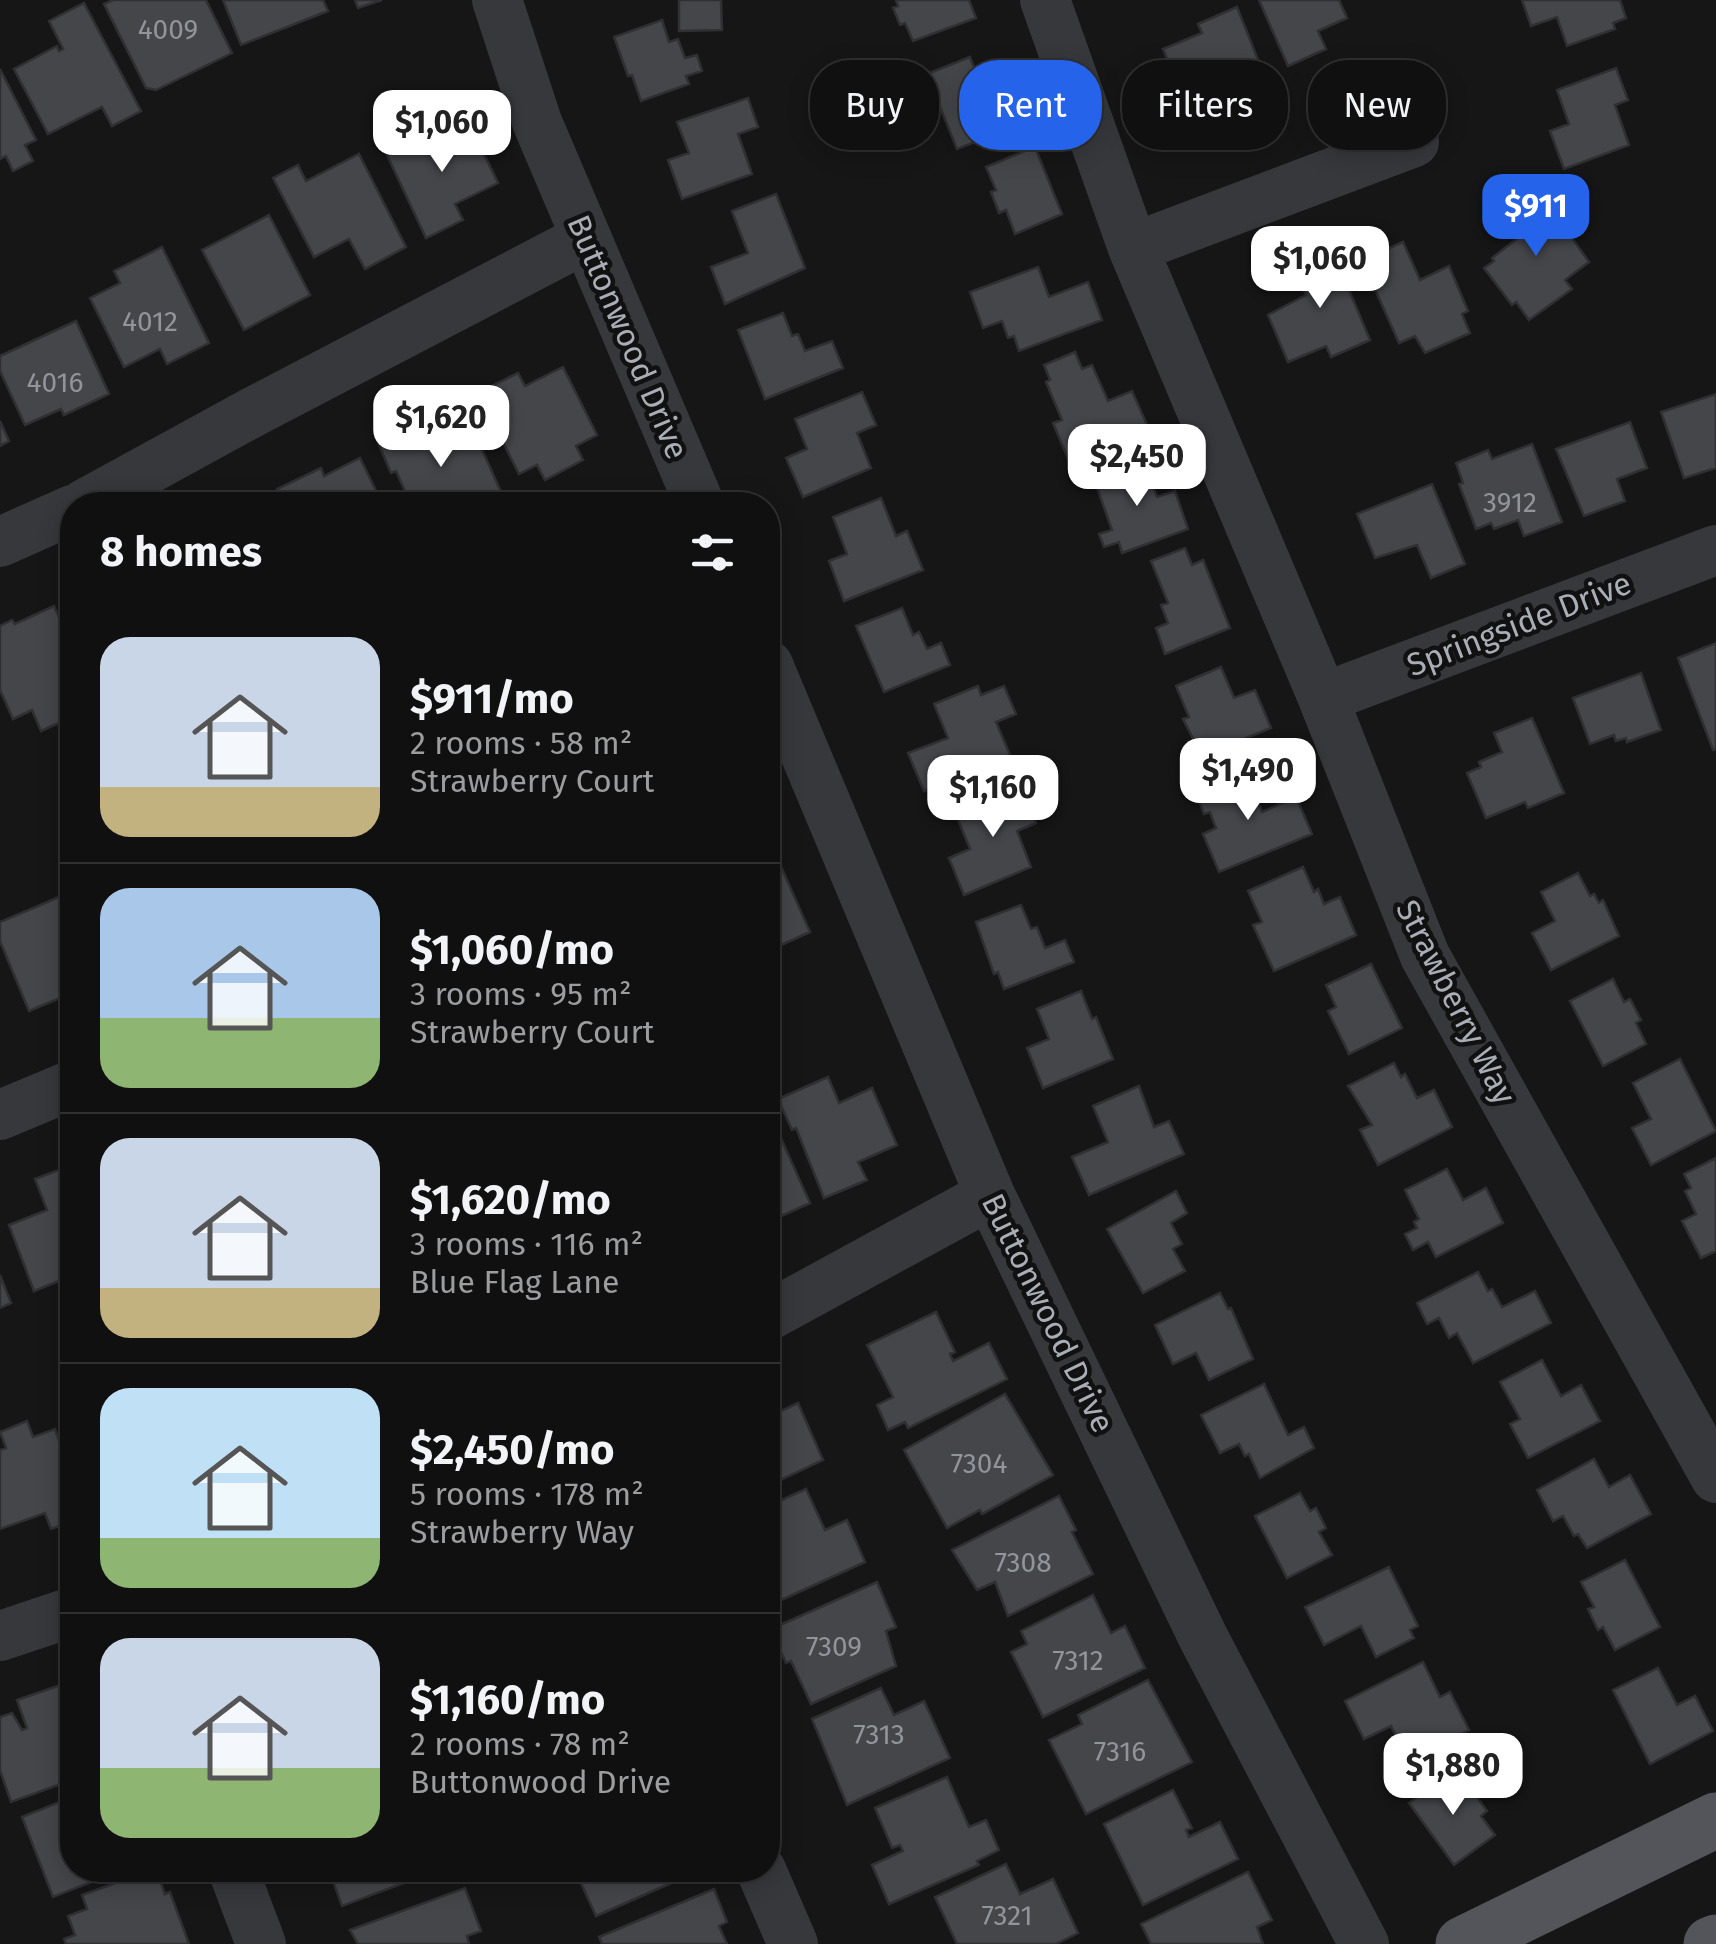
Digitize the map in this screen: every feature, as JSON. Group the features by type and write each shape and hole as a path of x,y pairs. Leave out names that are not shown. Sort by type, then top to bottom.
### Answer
{"main road":[{"path":"1463,1944 1716,1820"}],"street":[{"name":"Buttonwood Drive","path":"497,0 537,122 694,492"},
{"name":"Strawberry Way","path":"1045,0 1132,248 1323,698 1425,956 1716,1478"},
{"path":"1132,248 1393,150"},
{"path":"112,492 253,412 586,238"},
{"path":"0,542 60,515"},
{"name":"Springside Drive","path":"1323,698 1716,550"},
{"name":"Buttonwood Drive","path":"780,727 785,753 990,1195 1203,1637 1364,1944"},
{"path":"0,1116 60,1090"},
{"path":"780,1309 990,1195"},
{"path":"0,1636 60,1616"},
{"path":"238,1882 260,1944"},
{"path":"766,1882 793,1944"}],"building":[{"path":"113,0 206,0 232,53 156,90 146,88 104,4"},
{"path":"223,0 323,0 328,11 241,45"},
{"path":"355,0 382,0 358,8"},
{"path":"679,0 721,0 722,30 679,31"},
{"path":"896,0 969,0 976,18 913,41 905,23 900,25 893,8 898,6"},
{"path":"1259,0 1339,0 1347,18 1318,31 1326,49 1288,66"},
{"path":"1522,0 1620,0 1626,18 1613,23 1615,29 1567,46 1557,17 1531,26"},
{"path":"84,3 141,111 112,126 102,107 48,134 14,69 57,46 59,51 63,49 49,21"},
{"path":"1237,7 1258,60 1167,60 1163,49 1202,33 1198,24"},
{"path":"662,20 669,42 678,39 685,58 697,55 702,71 686,76 689,84 641,101 614,37"},
{"path":"959,61 957,149 939,104 939,69"},
{"path":"1616,68 1628,100 1615,105 1629,145 1564,169 1550,131 1569,124 1557,90"},
{"path":"0,69 36,140 25,145 33,161 13,171 6,156 0,159"},
{"path":"748,98 758,127 738,134 752,174 682,199 668,160 689,153 677,122"},
{"path":"466,117 498,183 455,204 463,220 426,238 387,155"},
{"path":"1036,150 1062,214 1015,234 1006,210 999,213 991,192 996,190 986,167"},
{"path":"359,154 406,247 365,269 349,239 314,257 273,178 298,165 306,181"},
{"path":"1540,193 1589,262 1565,280 1572,289 1529,320 1516,302 1512,305 1484,268 1518,238 1505,219"},
{"path":"776,194 805,268 725,304 711,267 748,253 732,211"},
{"path":"269,215 310,295 244,330 202,250"},
{"path":"1403,242 1420,280 1449,266 1468,311 1462,314 1470,333 1425,353 1415,336 1399,343 1362,260"},
{"path":"162,247 209,343 167,364 160,349 124,367 90,298 120,283 114,271"},
{"path":"1331,247 1370,340 1331,357 1326,346 1288,362 1268,315 1306,295 1292,263"},
{"path":"1038,267 1049,297 1088,282 1102,320 1019,351 1014,336 1008,338 1002,321 983,328 970,292"},
{"path":"783,313 792,336 798,334 805,351 832,341 843,368 765,399 738,330"},
{"path":"76,321 109,394 64,415 61,409 25,425 0,371 0,356"},
{"path":"1075,352 1082,369 1092,365 1108,401 1132,391 1148,427 1069,461 1053,423 1062,420 1046,382 1050,380 1044,365"},
{"path":"563,367 597,435 576,446 583,460 545,480 537,465 519,474 478,393 518,373 525,386"},
{"path":"862,392 876,425 857,433 871,468 803,497 786,458 807,449 795,419"},
{"path":"1716,394 1716,468 1684,478 1661,412"},
{"path":"0,421 9,441 0,446"},
{"path":"419,422 432,451 474,432 501,492 405,492 396,471 391,473 377,440"},
{"path":"1630,422 1647,468 1617,479 1625,501 1584,516 1556,449"},
{"path":"1532,444 1562,522 1524,536 1518,520 1494,529 1491,523 1476,529 1459,484 1463,483 1456,463 1488,450 1492,459"},
{"path":"360,458 377,492 277,489 321,468 324,476"},
{"path":"1136,460 1144,484 1151,481 1157,497 1175,491 1188,529 1122,553 1119,542 1104,547 1099,534 1112,530 1093,476"},
{"path":"1432,484 1465,564 1431,578 1417,545 1375,558 1357,514"},
{"path":"881,498 896,536 907,531 923,570 844,601 829,561 847,554 833,517"},
{"path":"1185,548 1192,565 1203,560 1230,628 1165,654 1156,628 1168,623 1161,605 1168,603 1151,561"},
{"path":"54,606 60,620 60,722 41,731 32,710 13,719 0,690 0,626 12,620 15,624"},
{"path":"902,608 913,635 919,632 927,649 941,643 950,665 884,692 856,626"},
{"path":"1716,643 1716,749 1713,750 1678,658"},
{"path":"1221,667 1234,698 1255,690 1271,728 1202,756 1183,719 1189,717 1176,686"},
{"path":"1641,673 1661,730 1627,742 1626,738 1616,741 1614,735 1590,744 1573,698"},
{"path":"978,686 981,695 1004,686 1016,714 996,722 1010,755 924,791 908,753 948,738 934,704"},
{"path":"1532,718 1564,793 1528,808 1525,802 1486,818 1467,773 1481,767 1479,762 1502,752 1494,733"},
{"path":"1241,774 1247,788 1252,786 1262,812 1296,797 1312,834 1219,872 1203,834 1216,828 1210,812 1204,814 1196,793"},
{"path":"1019,785 1036,823 1017,831 1031,867 964,895 949,858 970,849 955,812"},
{"path":"780,864 810,932 780,946"},
{"path":"1303,867 1324,904 1340,897 1356,935 1274,971 1253,925 1262,922 1248,891"},
{"path":"1578,873 1590,896 1594,894 1599,903 1603,900 1619,936 1551,970 1532,933 1555,921 1541,892"},
{"path":"60,897 60,998 29,1011 0,941 0,922"},
{"path":"1021,905 1031,929 1037,927 1045,948 1065,940 1074,962 1004,989 998,972 994,974 976,922"},
{"path":"1371,964 1402,1028 1349,1054 1328,1011 1336,1007 1326,985"},
{"path":"1613,979 1624,1002 1630,999 1641,1020 1636,1023 1646,1044 1603,1066 1570,1001"},
{"path":"1081,991 1113,1059 1043,1088 1027,1048 1049,1039 1037,1009"},
{"path":"1680,1059 1716,1131 1651,1165 1632,1128 1651,1119 1633,1083"},
{"path":"1394,1063 1401,1077 1405,1074 1417,1098 1434,1090 1452,1127 1378,1165 1360,1130 1372,1125 1348,1086"},
{"path":"828,1077 839,1103 872,1088 897,1145 858,1162 867,1180 824,1198 780,1098"},
{"path":"1139,1086 1154,1127 1169,1121 1184,1154 1089,1195 1072,1157 1108,1142 1093,1106"},
{"path":"780,1136 810,1203 780,1217"},
{"path":"1716,1158 1716,1251 1701,1258 1682,1221 1696,1214 1685,1191 1691,1188 1684,1174"},
{"path":"1447,1169 1463,1200 1486,1188 1503,1223 1436,1257 1428,1242 1413,1250 1405,1234 1417,1228 1414,1222 1419,1219 1405,1190"},
{"path":"60,1170 60,1281 34,1291 9,1225 47,1210 35,1179"},
{"path":"1176,1191 1187,1213 1171,1223 1182,1244 1173,1249 1185,1271 1143,1293 1107,1229"},
{"path":"1478,1272 1502,1307 1535,1291 1551,1323 1473,1363 1457,1333 1449,1338 1439,1318 1427,1324 1417,1303"},
{"path":"0,1275 11,1303 0,1308"},
{"path":"1220,1293 1228,1309 1231,1308 1253,1359 1209,1380 1196,1353 1173,1364 1155,1325"},
{"path":"936,1312 955,1352 950,1354 953,1361 989,1343 1007,1379 908,1428 905,1422 888,1430 877,1405 893,1397 867,1345"},
{"path":"1542,1360 1561,1396 1581,1385 1600,1421 1528,1458 1510,1424 1520,1419 1500,1382"},
{"path":"1264,1384 1288,1435 1304,1427 1314,1448 1260,1478 1249,1454 1245,1456 1239,1444 1220,1453 1201,1415"},
{"path":"1005,1394 1053,1475 982,1514 980,1510 947,1528 904,1450"},
{"path":"798,1403 823,1460 780,1480 780,1411"},
{"path":"27,1421 33,1437 55,1429 60,1443 60,1526 51,1529 45,1513 0,1529 0,1450 6,1448 0,1432"},
{"path":"1594,1459 1609,1487 1630,1475 1651,1514 1587,1548 1578,1534 1574,1536 1563,1516 1553,1521 1537,1490"},
{"path":"806,1489 825,1530 847,1520 865,1562 780,1601 780,1501"},
{"path":"1300,1493 1310,1511 1316,1508 1326,1528 1319,1532 1332,1555 1287,1578 1255,1516"},
{"path":"1059,1496 1093,1574 1008,1616 995,1582 977,1590 952,1550"},
{"path":"1625,1560 1660,1627 1615,1650 1603,1627 1598,1630 1588,1609 1594,1607 1581,1582"},
{"path":"1389,1567 1418,1626 1410,1630 1414,1638 1376,1657 1361,1626 1324,1645 1305,1607"},
{"path":"877,1582 896,1627 886,1631 896,1666 811,1704 791,1661 786,1663 780,1649 780,1625"},
{"path":"1093,1595 1111,1633 1125,1626 1145,1668 1043,1717 1011,1652 1027,1644 1021,1631"},
{"path":"1423,1662 1440,1697 1450,1692 1469,1730 1408,1761 1391,1726 1364,1739 1345,1701"},
{"path":"1658,1668 1677,1705 1695,1696 1713,1731 1650,1764 1613,1690"},
{"path":"1148,1680 1192,1762 1086,1814 1049,1740 1082,1724 1078,1715"},
{"path":"60,1685 60,1784 11,1802 0,1770 0,1717 12,1713 22,1730 27,1728 17,1700"},
{"path":"881,1688 894,1715 924,1701 950,1758 847,1805 812,1719"},
{"path":"1450,1773 1466,1795 1472,1790 1487,1811 1481,1816 1495,1835 1454,1865 1409,1803"},
{"path":"947,1777 969,1827 986,1820 999,1850 977,1861 979,1865 889,1904 872,1865 903,1851 900,1845 892,1848 875,1808"},
{"path":"1173,1790 1192,1828 1186,1830 1189,1837 1220,1822 1238,1859 1143,1905 1104,1824"},
{"path":"60,1802 60,1882 91,1882 53,1897 22,1817"},
{"path":"1006,1864 1020,1894 1053,1879 1078,1933 1056,1944 957,1944 935,1897"},
{"path":"1248,1872 1272,1920 1257,1927 1263,1944 1151,1944 1141,1924"},
{"path":"118,1882 160,1882 165,1894 170,1892 189,1944 66,1944 64,1939 75,1935 68,1916 87,1909 82,1895"},
{"path":"333,1882 407,1882 342,1906"},
{"path":"580,1882 674,1882 596,1916"},
{"path":"465,1888 481,1931 467,1936 469,1944 358,1944 350,1930"},
{"path":"714,1889 727,1922 719,1926 727,1944 602,1944 599,1937"}]}
